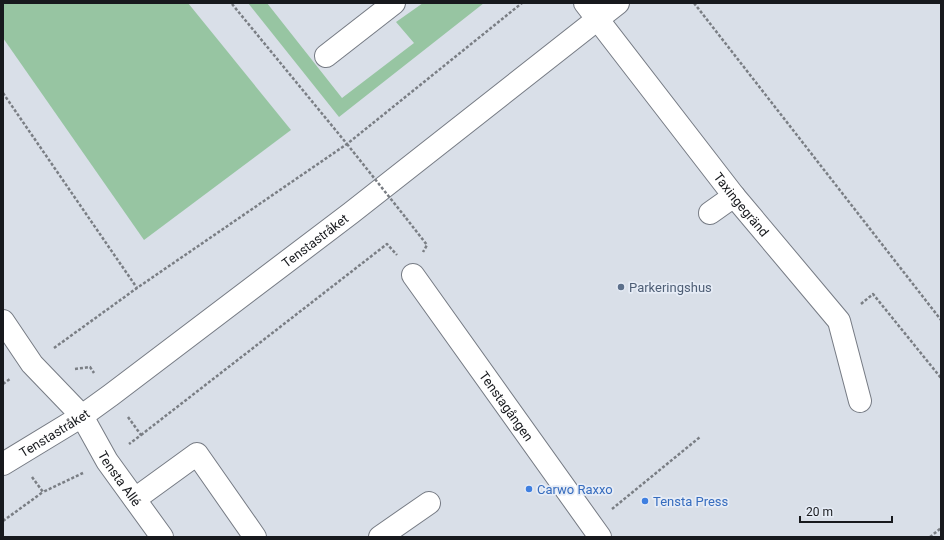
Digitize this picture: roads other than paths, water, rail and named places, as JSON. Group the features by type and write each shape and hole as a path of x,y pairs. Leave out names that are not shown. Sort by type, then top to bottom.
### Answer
{"street":[{"path":"326,56 394,3"},
{"name":"Tenstastråket","path":"3,464 82,416 351,213 591,11 618,3"},
{"name":"Taxingegränd","path":"591,11 734,196 839,322 860,401"},
{"path":"710,213 734,196"},
{"name":"Tenstagången","path":"413,275 596,531"},
{"name":"Tensta Allé","path":"3,321 32,364 82,416 107,461 162,537"},
{"path":"135,499 197,454 255,537"},
{"path":"380,537 429,503"}],"place":[{"name":"Parkeringshus","path":"621,287"},
{"name":"Carwo Raxxo","path":"529,489"},
{"name":"Tensta Press","path":"645,501"}]}
